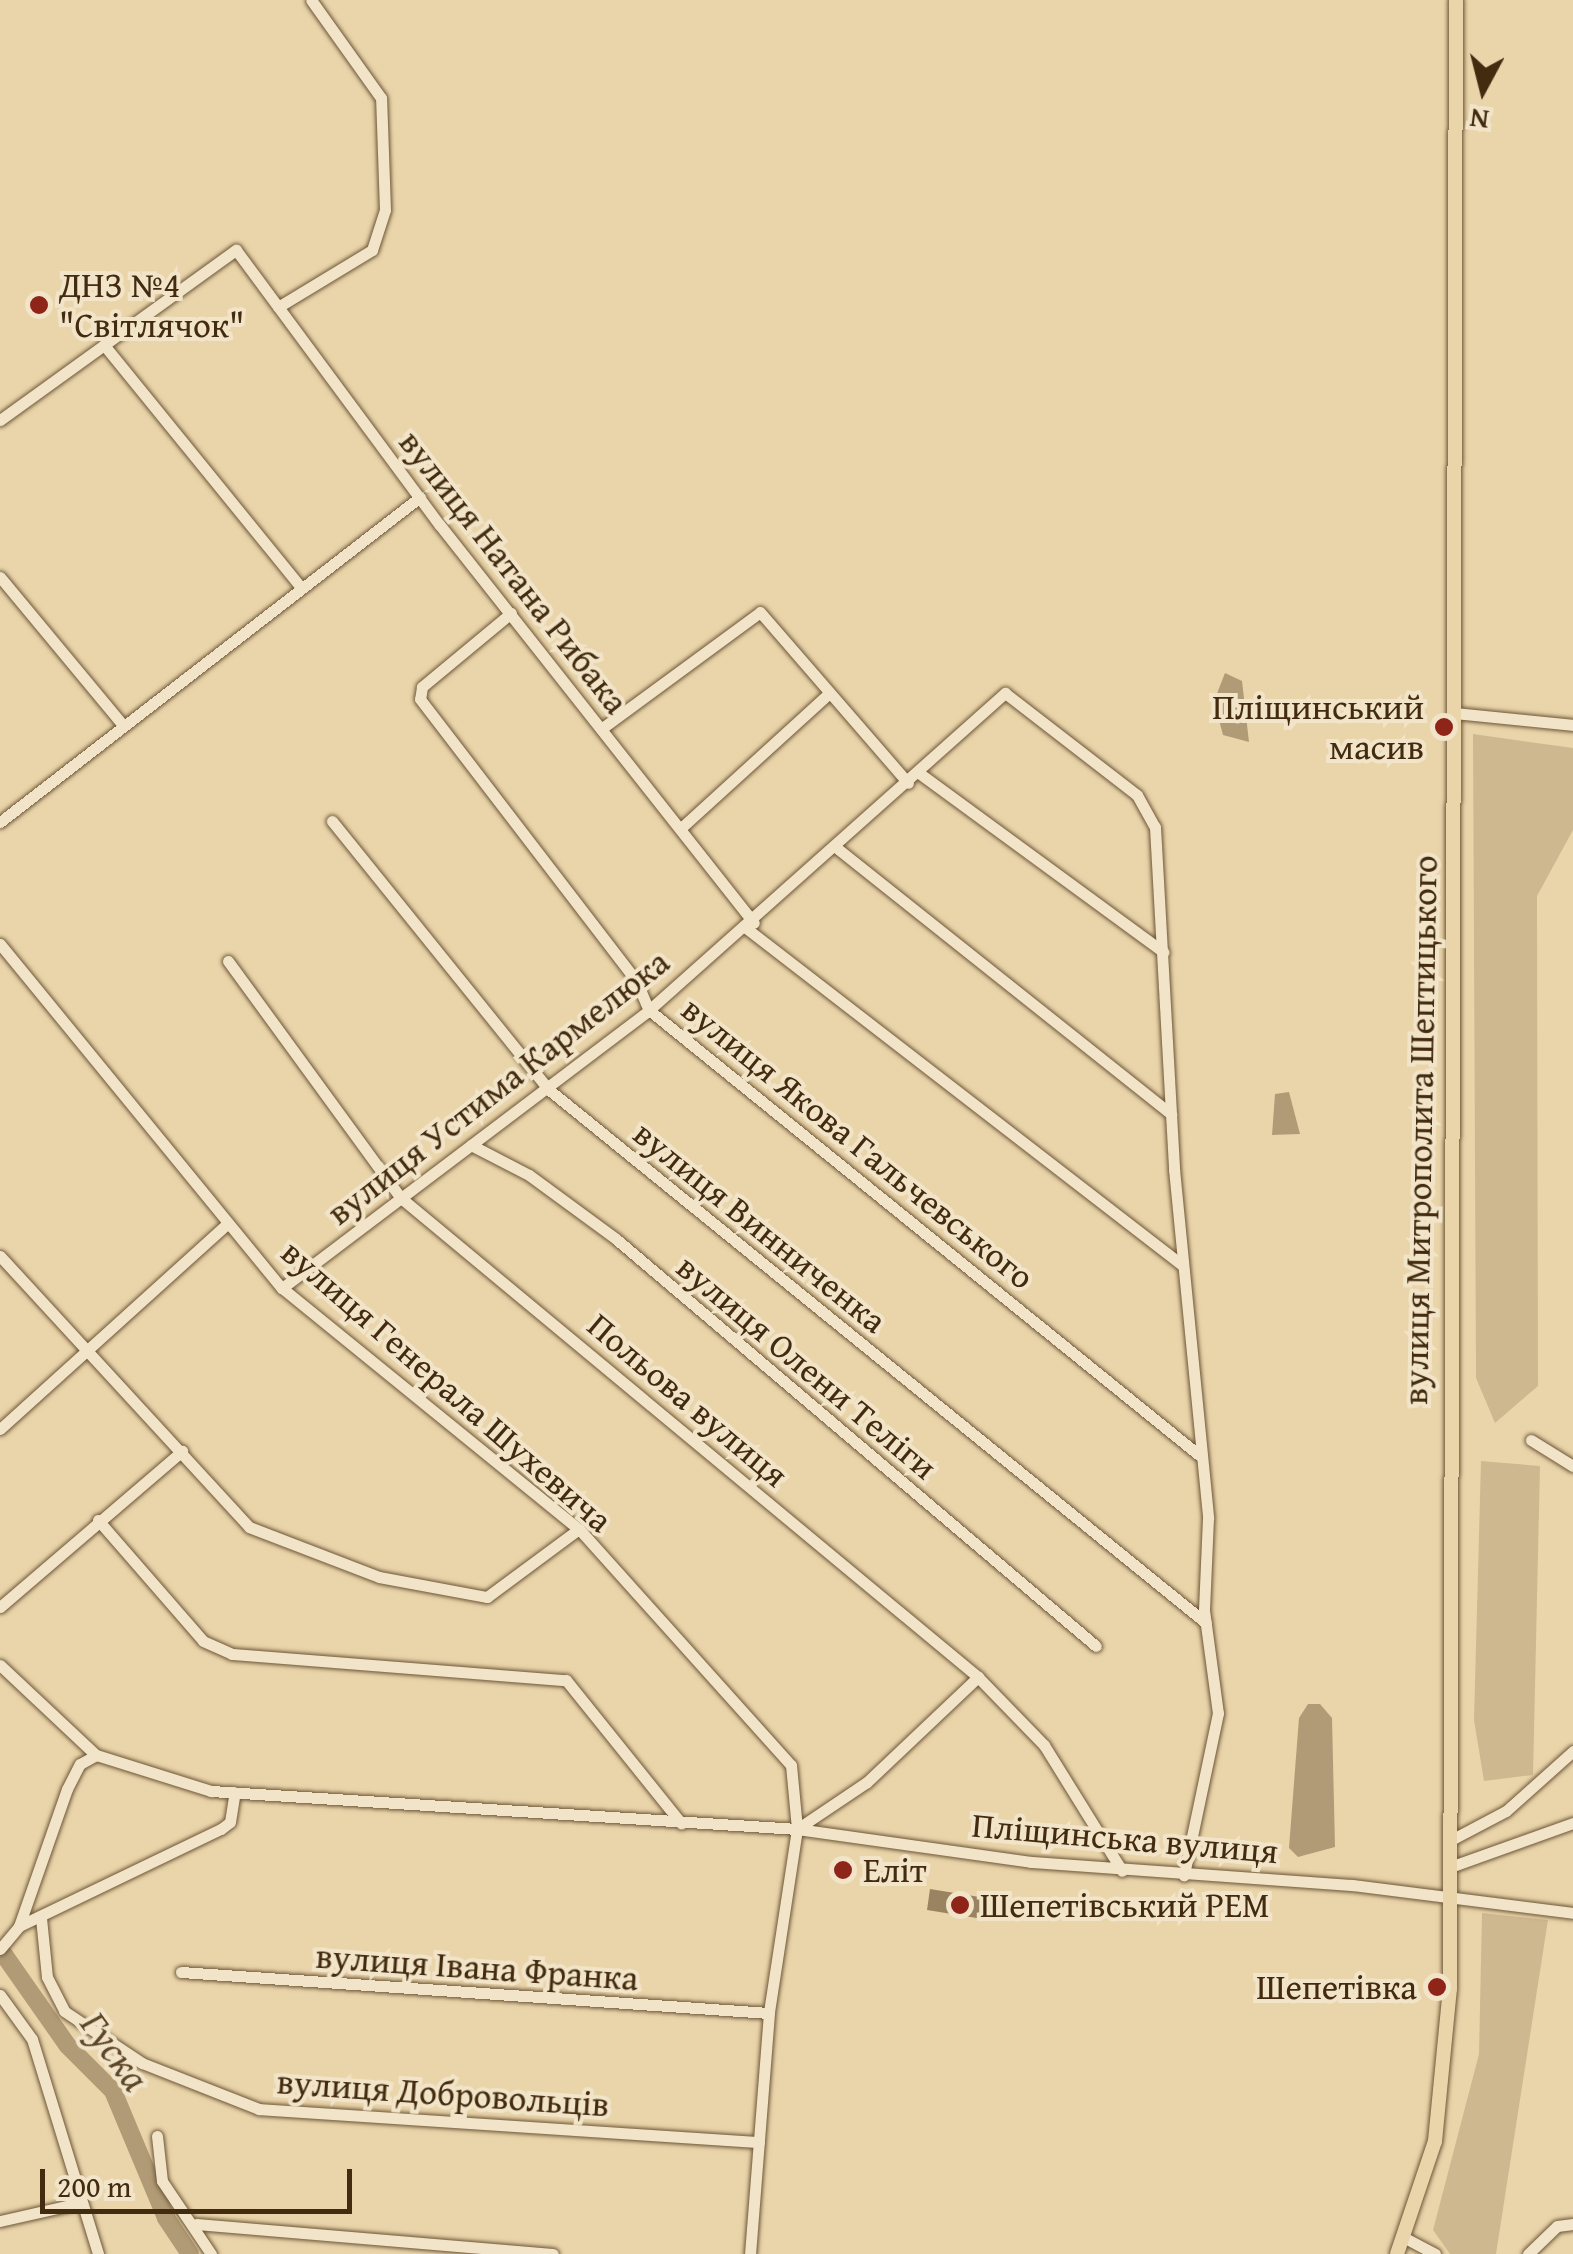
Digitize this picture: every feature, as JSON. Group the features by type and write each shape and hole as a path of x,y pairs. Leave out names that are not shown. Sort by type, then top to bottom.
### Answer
{"main road":[{"name":"вулиця Митрополита Шептицького","path":"1398,2254 1444,2082 1450,1898 1456,0"}],"street":[{"path":"278,308 372,250 385,210 381,98 311,0"},
{"name":"вулиця Натана Рибака","path":"104,345 236,250 420,497 681,828 750,926 1182,1265"},
{"path":"0,420 104,345 300,586"},
{"path":"0,822 300,586 420,497"},
{"path":"0,578 122,724"},
{"path":"601,729 760,612 828,696 908,783"},
{"name":"вулиця Якова Гальчевського","path":"511,613 422,687 420,699 636,980 648,1010 1199,1455"},
{"name":"вулиця Устима Кармелюка","path":"282,1288 648,1010 838,849 1005,693 1137,795 1154,827 1164,952"},
{"path":"681,828 828,696"},
{"path":"1456,713 1573,725"},
{"path":"919,773 1164,952 1182,1265 1208,1518 1206,1623 1218,1726 1184,1875"},
{"name":"вулиця Винниченка","path":"332,820 548,1089 1206,1623"},
{"path":"838,849 1171,1114"},
{"name":"вулиця Генерала Шухевича","path":"0,944 282,1288 579,1529 791,1766 797,1829"},
{"name":"Польова вулиця","path":"228,961 401,1198 978,1677 1044,1745 1122,1871"},
{"name":"вулиця Олени Теліги","path":"471,1145 529,1176 616,1239 1096,1646"},
{"path":"0,1429 92,1352 227,1224"},
{"path":"0,1256 249,1527 397,1580 487,1597 579,1529"},
{"path":"1530,1440 1573,1466"},
{"path":"0,1607 182,1451"},
{"path":"98,1520 203,1641 232,1654 566,1680 681,1823"},
{"name":"Пліщинська вулиця","path":"0,1665 96,1754 235,1792 797,1829 1122,1871 1450,1898 1573,1913"},
{"path":"750,2254 769,2013 797,1829 867,1782 978,1677"},
{"path":"1449,1842 1506,1811 1573,1751"},
{"path":"4,1944 18,1926 67,1789 80,1764 96,1754"},
{"path":"18,1926 42,1918 221,1830 230,1822 235,1792"},
{"path":"1450,1867 1573,1823"},
{"name":"вулиця Добровольців","path":"42,1918 48,1977 64,2010 142,2063 258,2109 759,2142"},
{"name":"вулиця Івана Франка","path":"181,1972 769,2013"},
{"path":"0,1995 32,2039 98,2254"},
{"path":"156,2136 162,2181 196,2224 211,2254"},
{"path":"0,2221 80,2202"},
{"path":"196,2224 552,2254"},
{"path":"1528,2254 1557,2226 1573,2224"},
{"path":"1405,2238 1435,2254"}],"shaded area":[{"path":"1225,673 1242,681 1249,742 1223,735 1214,701"},
{"path":"1473,734 1573,748 1573,830 1537,896 1538,1386 1495,1423 1476,1378"},
{"path":"1289,1092 1300,1134 1272,1135 1275,1094"},
{"path":"1481,1461 1540,1466 1533,1775 1484,1781 1474,1720"},
{"path":"1308,1704 1320,1704 1332,1718 1335,1847 1298,1857 1289,1848 1299,1718"},
{"path":"1482,1913 1548,1920 1496,2254 1450,2254 1433,2230 1479,2054"}],"building":[{"name":"Шепетівський РЕМ","path":"930,1889 992,1899 989,1920 927,1910"}],"waterway":[{"name":"Гуска","path":"0,1949 68,2046 113,2091 166,2218 190,2254"}],"place":[{"name":"ДНЗ №4 \"Світлячок\"","path":"39,305"},
{"name":"Пліщинський масив","path":"1444,727"},
{"name":"Еліт","path":"843,1870"},
{"name":"Шепетівський РЕМ","path":"960,1905"},
{"name":"Шепетівка","path":"1437,1987"}]}
